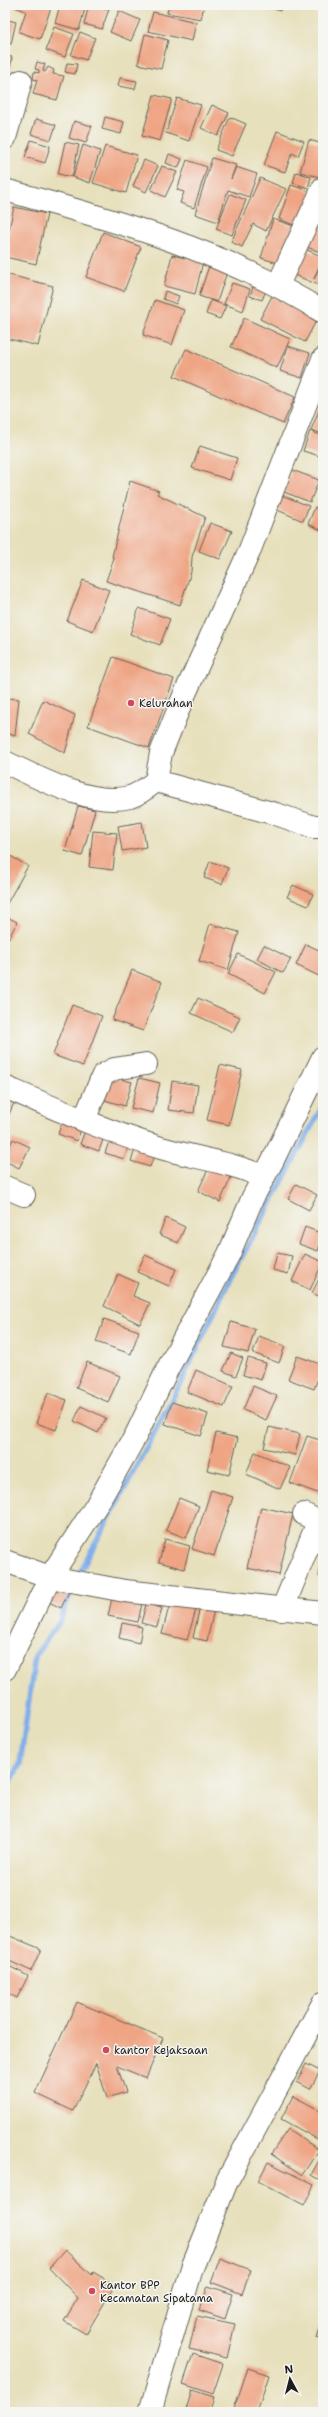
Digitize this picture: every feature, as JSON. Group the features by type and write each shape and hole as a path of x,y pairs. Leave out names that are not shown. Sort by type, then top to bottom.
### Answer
{"street":[{"path":"5,138 21,81"},
{"path":"278,285 323,188"},
{"path":"5,190 190,247 278,285 323,312"},
{"path":"5,762 82,795 116,798 130,797 145,790 156,780 161,753 183,698 249,552 323,359"},
{"path":"156,780 276,814 314,827 323,827"},
{"path":"5,1669 136,1435 168,1368 229,1254 253,1197 323,1057"},
{"path":"84,1120 103,1075 114,1069 146,1064"},
{"path":"5,1087 84,1120 162,1148 250,1170 264,1177"},
{"path":"282,1610 316,1527 315,1520 304,1514"},
{"path":"5,1561 57,1578 125,1591 282,1610 323,1613"},
{"path":"150,2412 192,2268 227,2181 323,2003"}],"building":[{"path":"9,5 52,5 40,39 19,32 26,11"},
{"path":"60,5 86,5 79,30 55,23"},
{"path":"89,5 109,9 102,29 84,24"},
{"path":"169,5 204,5 201,19 167,13"},
{"path":"262,5 282,5 280,11"},
{"path":"119,11 140,20 131,41 110,32"},
{"path":"153,12 196,22 192,41 148,31"},
{"path":"5,19 16,22 11,44 5,43"},
{"path":"54,27 74,34 65,57 46,50"},
{"path":"80,32 95,38 86,60 71,55"},
{"path":"145,34 168,40 161,69 138,64"},
{"path":"5,56 12,57 8,78 5,77"},
{"path":"37,62 45,64 43,71 45,72 48,67 54,70 53,74 64,76 57,100 33,94 37,80 33,79 34,72 39,73 39,70 35,69"},
{"path":"67,63 77,64 75,74 65,72"},
{"path":"120,78 137,81 135,89 118,86"},
{"path":"154,95 172,99 160,141 142,136"},
{"path":"177,98 201,105 189,141 166,133"},
{"path":"212,105 229,113 218,136 201,128"},
{"path":"105,117 124,122 121,134 102,129"},
{"path":"230,117 246,124 232,156 216,150"},
{"path":"36,119 56,125 51,140 31,134"},
{"path":"74,121 92,126 86,143 69,138"},
{"path":"277,131 304,141 298,156 292,153 285,172 264,165"},
{"path":"31,140 50,146 45,163 25,157"},
{"path":"309,140 323,144 323,178 300,172"},
{"path":"65,142 79,145 72,177 58,174"},
{"path":"83,145 100,151 90,183 73,177"},
{"path":"105,146 137,155 126,193 93,183"},
{"path":"169,154 182,159 178,168 166,163"},
{"path":"212,158 236,165 231,179 236,167 257,174 249,197 228,190 218,222 195,214"},
{"path":"144,160 158,166 146,192 133,186"},
{"path":"187,160 207,167 194,208 180,203 184,192 177,190"},
{"path":"162,166 177,172 165,197 151,190"},
{"path":"296,172 311,177 308,188 293,183"},
{"path":"260,178 286,189 266,231 253,224 242,247 231,242"},
{"path":"291,185 312,192 299,227 279,219"},
{"path":"230,194 246,200 232,235 216,229"},
{"path":"14,207 47,214 36,264 5,257 5,247"},
{"path":"273,219 297,227 285,265 261,258"},
{"path":"315,220 323,224 323,253 304,246"},
{"path":"103,232 141,247 124,291 86,277"},
{"path":"303,248 323,257 314,279 323,259 321,286 292,274"},
{"path":"172,255 203,262 195,294 164,286"},
{"path":"212,257 230,263 217,302 199,296"},
{"path":"5,274 53,286 38,346 5,338"},
{"path":"255,281 268,286 262,300 250,296"},
{"path":"232,283 250,289 243,311 224,304"},
{"path":"165,291 179,296 176,304 163,299"},
{"path":"272,296 317,319 305,342 260,319"},
{"path":"155,300 184,310 172,345 143,335"},
{"path":"211,300 226,306 220,319 206,314"},
{"path":"244,318 290,339 277,368 231,347"},
{"path":"288,346 310,353 302,378 280,371"},
{"path":"186,349 295,397 283,424 174,376"},
{"path":"320,408 323,410 323,434 311,430"},
{"path":"310,431 323,436 323,457 303,451"},
{"path":"200,446 237,458 230,480 192,468"},
{"path":"292,470 319,480 310,502 284,492"},
{"path":"130,481 159,491 157,494 205,517 192,557 191,572 180,605 106,581 114,558 112,557"},
{"path":"274,492 309,506 303,521 268,506"},
{"path":"315,507 323,510 323,531 308,524"},
{"path":"210,523 232,531 220,559 199,551"},
{"path":"83,580 109,590 93,631 67,621"},
{"path":"139,608 170,619 160,645 130,634"},
{"name":"Kelurahan","path":"113,657 174,679 149,748 88,726"},
{"path":"5,698 19,699 15,735 5,734"},
{"path":"43,700 75,715 65,753 29,734"},
{"path":"78,806 95,810 82,856 65,851"},
{"path":"142,822 146,847 122,851 118,826"},
{"path":"93,831 117,833 113,870 89,867"},
{"path":"5,853 28,866 5,907"},
{"path":"210,861 228,868 222,884 204,878"},
{"path":"293,885 313,894 308,906 287,897"},
{"path":"5,916 17,922 9,938 5,936"},
{"path":"210,924 239,932 228,970 199,961"},
{"path":"306,944 323,952 323,978 296,965"},
{"path":"264,945 291,959 283,973 257,959"},
{"path":"238,954 276,972 265,993 228,974"},
{"path":"132,970 162,982 143,1031 112,1020"},
{"path":"198,998 240,1017 233,1032 191,1013"},
{"path":"72,1005 102,1016 83,1066 53,1055"},
{"path":"220,1065 242,1070 229,1125 207,1120"},
{"path":"108,1076 132,1082 125,1106 101,1099"},
{"path":"139,1078 160,1083 153,1113 131,1108"},
{"path":"172,1081 198,1085 194,1113 168,1110"},
{"path":"5,1088 18,1094 6,1121 5,1120"},
{"path":"65,1114 84,1121 77,1141 58,1134"},
{"path":"87,1125 106,1131 99,1151 80,1144"},
{"path":"112,1133 131,1139 124,1159 105,1153"},
{"path":"13,1139 30,1147 19,1168 5,1161 5,1155"},
{"path":"138,1141 157,1147 150,1167 131,1161"},
{"path":"211,1163 233,1173 220,1202 198,1191"},
{"path":"296,1184 317,1195 309,1210 288,1199"},
{"path":"166,1218 185,1227 178,1243 159,1234"},
{"path":"305,1227 323,1234 318,1251 299,1244"},
{"path":"277,1253 292,1256 288,1274 273,1270"},
{"path":"305,1254 323,1262 310,1290 292,1281"},
{"path":"145,1255 176,1269 169,1286 137,1272"},
{"path":"323,1271 323,1298 312,1293"},
{"path":"118,1274 138,1283 133,1296 150,1303 140,1324 104,1306"},
{"path":"104,1319 139,1331 131,1354 96,1342"},
{"path":"231,1322 255,1329 248,1353 224,1347"},
{"path":"259,1336 285,1346 279,1363 253,1353"},
{"path":"231,1353 243,1358 236,1376 223,1371"},
{"path":"297,1356 323,1365 314,1389 288,1379"},
{"path":"248,1358 266,1363 261,1380 243,1375"},
{"path":"87,1362 120,1376 108,1402 76,1388"},
{"path":"196,1370 233,1386 224,1407 187,1392"},
{"path":"253,1386 277,1396 266,1420 243,1410"},
{"path":"48,1393 67,1400 56,1430 36,1423"},
{"path":"172,1402 208,1414 201,1436 165,1424"},
{"path":"81,1406 106,1418 98,1433 74,1421"},
{"path":"269,1427 300,1434 295,1455 264,1448"},
{"path":"216,1433 238,1438 229,1475 207,1470"},
{"path":"307,1436 323,1441 323,1495 290,1483"},
{"path":"255,1452 290,1467 280,1489 246,1474"},
{"path":"211,1490 233,1497 214,1556 192,1549"},
{"path":"179,1498 199,1506 186,1538 166,1530"},
{"path":"261,1507 293,1514 279,1575 247,1568"},
{"path":"165,1539 190,1546 184,1569 159,1562"},
{"path":"322,1555 323,1577 319,1577"},
{"path":"54,1583 70,1590 61,1608 45,1600"},
{"path":"113,1593 143,1599 138,1622 108,1616"},
{"path":"171,1599 197,1606 187,1640 162,1634"},
{"path":"201,1602 215,1605 207,1641 193,1638"},
{"path":"146,1604 162,1608 157,1627 141,1623"},
{"path":"122,1623 142,1627 139,1643 119,1638"},
{"path":"10,1936 41,1949 31,1971 5,1959 5,1948"},
{"path":"5,1964 28,1976 17,1998 5,1992"},
{"name":"kantor Kejaksaan","path":"77,2002 163,2038 146,2078 117,2066 126,2092 107,2098 96,2063 73,2111 35,2093"},
{"path":"306,2064 320,2071 310,2089 297,2082"},
{"path":"293,2096 323,2112 323,2127 317,2139 281,2119"},
{"path":"288,2129 319,2150 302,2175 271,2154"},
{"path":"323,2153 323,2182 311,2175"},
{"path":"268,2162 314,2185 304,2205 258,2181"},
{"name":"Kantor BPP Kecamatan Sipatama","path":"65,2250 92,2275 93,2272 115,2285 86,2334 64,2321 78,2298 49,2268"},
{"path":"220,2258 251,2270 242,2294 211,2282"},
{"path":"208,2286 233,2294 225,2319 199,2310"},
{"path":"197,2316 235,2324 227,2358 189,2349"},
{"path":"323,2317 323,2340 317,2338"},
{"path":"193,2354 223,2364 213,2394 183,2384"},
{"path":"248,2368 269,2375 257,2412 242,2412 234,2409"},
{"path":"192,2390 214,2397 210,2412 186,2410"}],"waterway":[{"path":"77,1578 180,1384 230,1279 323,1105"},
{"path":"5,1793 20,1764 35,1656 60,1621 73,1586"}],"place":[{"name":"Kelurahan","path":"131,703"},
{"name":"kantor Kejaksaan","path":"106,2050"},
{"name":"Kantor BPP Kecamatan Sipatama","path":"92,2291"}]}
